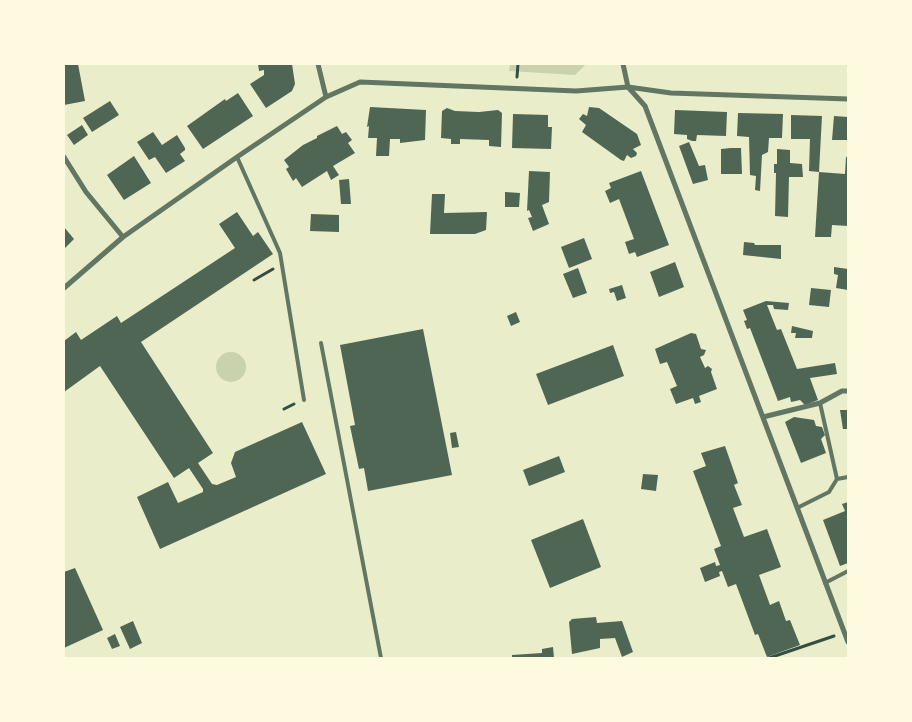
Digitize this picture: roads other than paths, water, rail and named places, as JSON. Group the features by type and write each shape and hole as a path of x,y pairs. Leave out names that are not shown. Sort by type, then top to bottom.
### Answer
{"street":[{"path":"318,64 326,98"},
{"path":"623,64 628,87 645,106 848,642"},
{"path":"64,288 123,237 237,157 326,98 360,82 576,91 628,87 670,93 848,99"},
{"path":"64,157 86,192 123,237"},
{"path":"763,417 820,403 842,391 848,391"}],"lane":[{"path":"237,157 280,253 304,400"},
{"path":"321,343 381,658"},
{"path":"797,508 829,492 837,479 820,403"},
{"path":"837,479 848,477"},
{"path":"825,583 848,571"}]}
